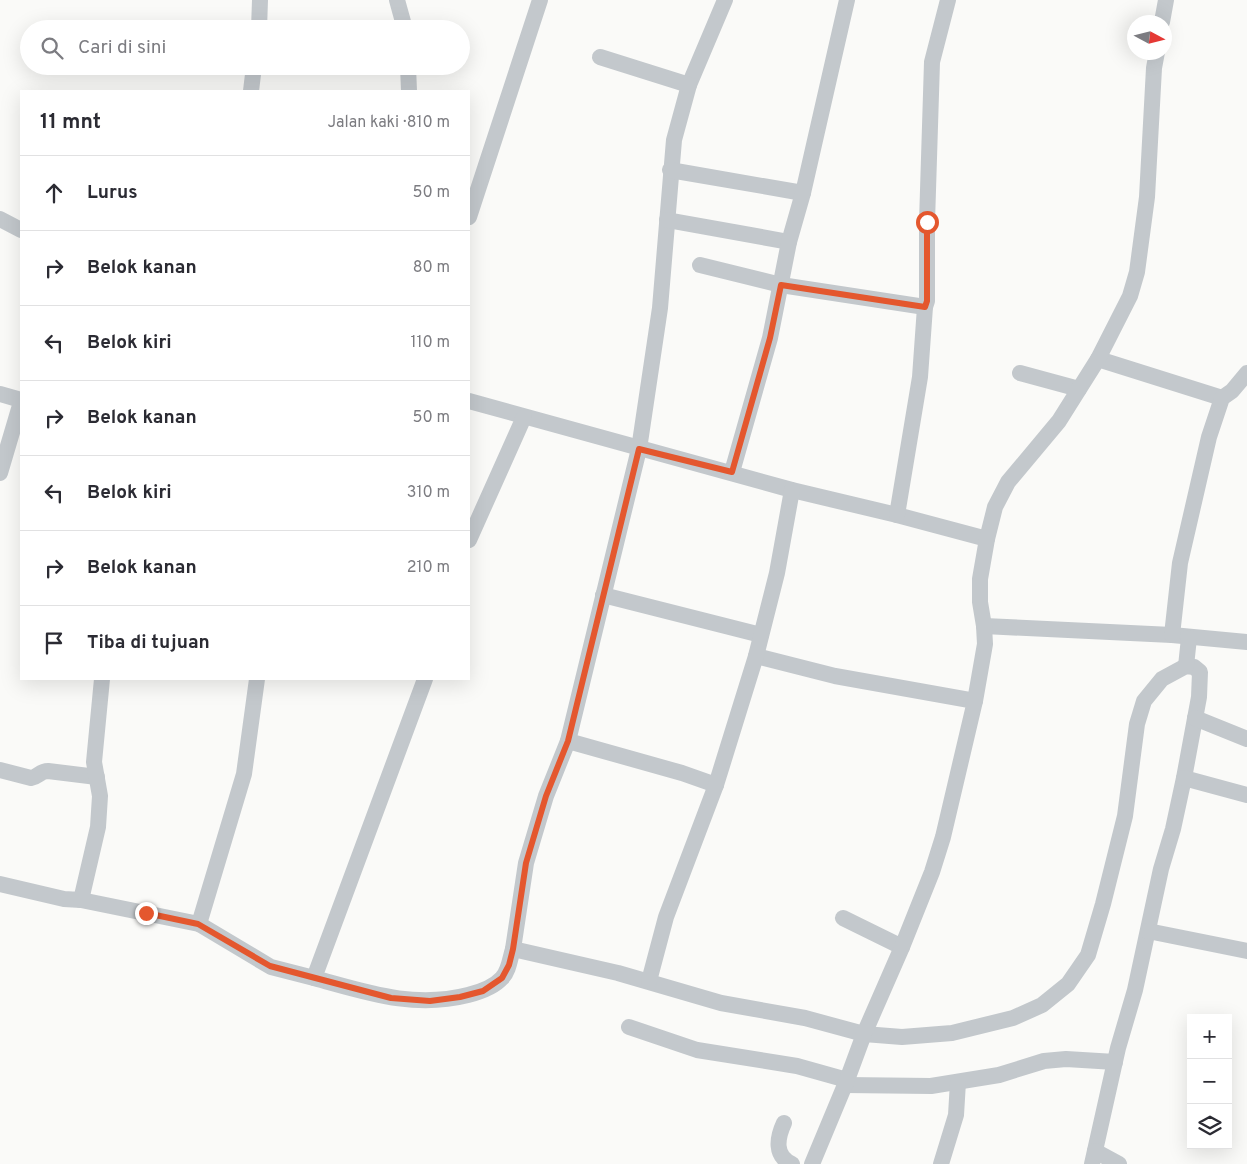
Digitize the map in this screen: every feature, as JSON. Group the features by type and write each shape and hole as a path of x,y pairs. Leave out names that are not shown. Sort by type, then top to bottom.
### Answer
{"street":[{"path":"259,20 260,0"},
{"path":"396,0 402,20"},
{"path":"470,214 540,0"},
{"path":"0,884 198,924 270,966 398,999 430,1001 460,997 483,991 502,978 509,965 513,949 526,863 546,796 568,741 639,449 660,308 674,140 688,85 725,0"},
{"path":"732,472 770,338 789,242 803,193 847,0"},
{"path":"897,515 920,377 927,301 927,222 932,62 948,0"},
{"path":"1163,15 1166,0"},
{"path":"600,57 688,85"},
{"path":"812,1164 848,1077 861,1040 902,947 932,872 943,837 975,701 985,644 980,602 980,579 986,538 995,507 1008,482 1059,421 1098,359 1130,296 1137,272 1147,197 1156,60"},
{"path":"251,90 253,75"},
{"path":"408,75 409,90"},
{"path":"670,170 803,193"},
{"path":"0,219 20,229"},
{"path":"667,220 789,242"},
{"path":"700,265 781,285 925,307"},
{"path":"1098,359 1222,398"},
{"path":"1020,372 1079,389"},
{"path":"1172,635 1180,563 1209,438 1222,398 1232,391 1247,373"},
{"path":"0,394 20,401"},
{"path":"470,401 792,490 986,538"},
{"path":"0,473 7,432 20,403"},
{"path":"470,538 524,417"},
{"path":"649,981 666,916 716,785 756,656 777,573 792,490"},
{"path":"603,595 761,635"},
{"path":"984,626 1172,635 1247,642"},
{"path":"1186,666 1189,638"},
{"path":"756,656 835,676 975,701"},
{"path":"513,949 618,972 721,1003 805,1018 861,1040 952,1033 1013,1018 1042,1005 1068,984 1088,956 1125,816 1137,724 1144,701 1162,679 1186,666 1194,667 1200,672 1200,689 1184,778 1173,829 1161,869 1135,990 1115,1062 1094,1157 1119,1164"},
{"path":"82,900 98,827 100,796 94,762 102,680"},
{"path":"198,924 244,774 257,680"},
{"path":"314,978 425,680"},
{"path":"1195,718 1247,739"},
{"path":"568,741 682,773 716,785"},
{"path":"0,770 31,778 35,778 40,772 48,771 96,777"},
{"path":"1184,778 1247,795"},
{"path":"843,918 902,947"},
{"path":"1148,930 1247,951"},
{"path":"630,1027 698,1050 797,1066 848,1077 931,1086 999,1075 1044,1061 1066,1059 1115,1062"},
{"path":"941,1164 956,1115 958,1082"},
{"path":"784,1123 778,1137 779,1151 792,1164"}],"route":[{"path":"146,913 198,924 270,966 370,994 391,998 430,1001 460,997 483,991 502,978 509,965 513,949 526,863 546,796 568,741 639,449 732,472 770,338 781,285 925,307 927,301 927,222"}]}
